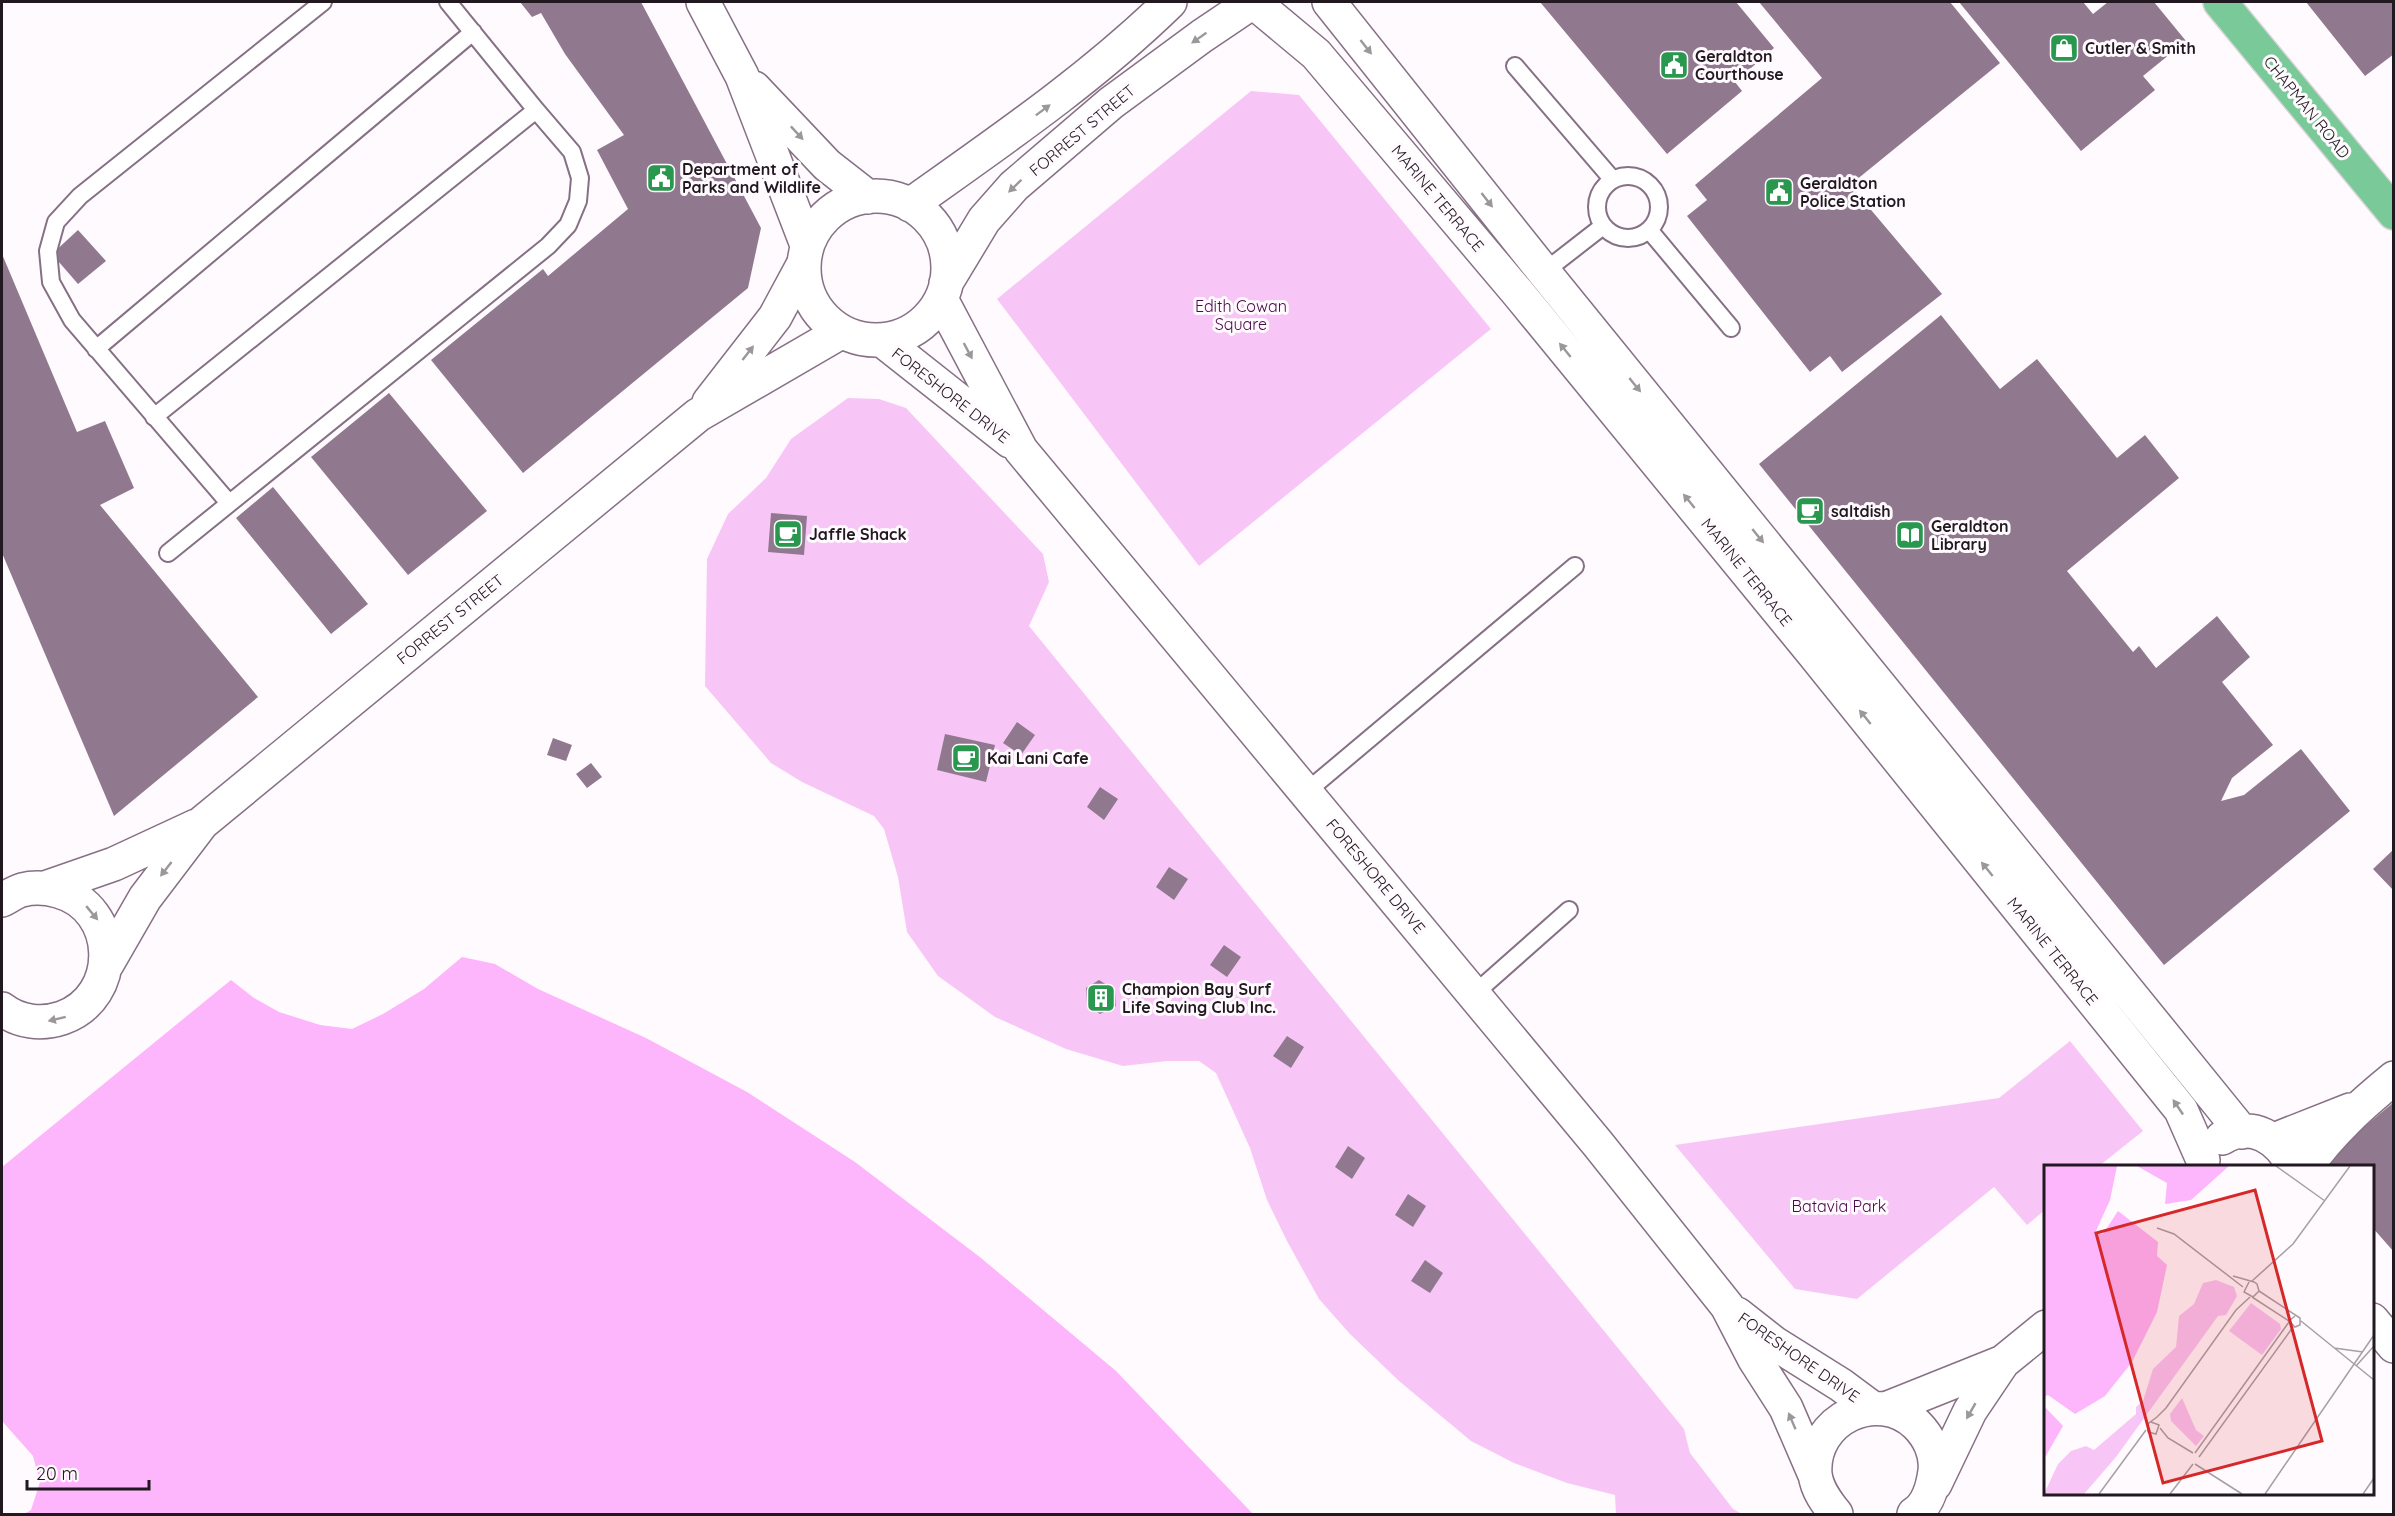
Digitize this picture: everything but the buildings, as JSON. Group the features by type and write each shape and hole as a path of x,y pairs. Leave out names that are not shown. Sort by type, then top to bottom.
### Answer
{"main road":[{"name":"CHAPMAN ROAD","path":"2220,2 2394,213"}],"street":[{"path":"703,2 742,76 805,255 805,285 824,320 841,332 861,339 882,340 902,336 921,325 932,313 943,291 947,267 940,235 927,218 910,205 890,197 868,197 848,201 829,213 816,228 805,255"},
{"path":"910,205 1047,107 1137,34 1170,2"},
{"path":"1250,5 1276,8 1294,2"},
{"name":"MARINE TERRACE","path":"1329,2 1544,273 2242,1132"},
{"name":"FORREST STREET","path":"943,291 984,220 1014,186 1111,103 1202,36 1250,5"},
{"name":"MARINE TERRACE","path":"1250,5 1316,54 1518,293 1806,644 2181,1110 2202,1163"},
{"path":"742,76 827,165 868,197"},
{"name":"FORREST STREET","path":"698,415 775,317 805,255"},
{"name":"FORESHORE DRIVE","path":"943,291 1021,450"},
{"name":"FORREST STREET","path":"2,1009 11,1016 31,1022 52,1022 72,1015 89,1002 101,984 107,964 144,898 202,823 698,415 841,332"},
{"name":"FORESHORE DRIVE","path":"882,340 1021,450 1598,1144 1727,1305 1754,1358 1786,1408 1822,1497 1836,1515"},
{"name":"FORREST STREET","path":"2,900 22,890 45,888 114,864 202,823"},
{"name":"FORREST STREET","path":"45,888 67,894 87,906 100,923 106,943 107,964"},
{"path":"2308,1165 2323,1144 2360,1106 2394,1078"},
{"path":"2274,1140 2360,1106"},
{"path":"2202,1163 2212,1146 2225,1136 2242,1132 2258,1132 2274,1140 2285,1151 2292,1165"},
{"name":"FORESHORE DRIVE","path":"1727,1305 1774,1343 1841,1385 1880,1408 1909,1417 1926,1433 1936,1459 1933,1488"},
{"path":"2374,1321 2394,1346"},
{"path":"1815,1475 1817,1453 1827,1432 1843,1417 1864,1408 1880,1408 2002,1362 2044,1329"},
{"path":"1914,1515 1933,1488 1970,1411 2002,1362"}],"lane":[{"path":"229,502 72,320 51,282 48,251 56,222 80,196 323,2"},
{"path":"168,553 548,246 568,225 578,201 580,178 572,152 448,2"},
{"path":"96,350 473,32"},
{"path":"1515,66 1613,180"},
{"path":"154,417 536,111"},
{"path":"1625,176 1638,177 1650,184 1657,195 1660,207 1657,220 1650,231 1638,237 1625,239 1613,235 1603,226 1597,214 1598,201 1603,189 1613,180 1625,176"},
{"path":"1518,293 1603,226"},
{"path":"1650,231 1731,327"},
{"path":"1306,792 1575,566"},
{"path":"1473,995 1569,910"}],"green space":[{"name":"Edith Cowan Square","path":"1251,91 1299,95 1491,329 1199,566 997,299"},
{"path":"848,398 879,399 906,408 1043,554 1049,582 1029,626 1684,1429 1690,1453 1733,1509 1742,1514 1616,1514 1615,1495 1567,1483 1514,1463 1471,1441 1399,1381 1350,1334 1319,1299 1267,1200 1250,1148 1216,1073 1199,1061 1167,1061 1123,1066 1066,1049 995,1017 938,976 907,932 898,877 884,829 874,816 802,782 771,763 705,686 707,559 728,514 766,478 791,439"},
{"name":"Batavia Park","path":"2070,1041 2143,1131 2100,1165 2044,1165 2044,1211 2027,1225 1994,1187 1857,1299 1795,1289 1675,1145 1999,1098"}],"shaded area":[{"path":"462,957 495,964 538,989 646,1038 747,1092 855,1162 981,1258 1116,1371 1253,1514 24,1514 31,1510 40,1482 33,1456 2,1421 2,1167 231,980 254,998 279,1012 320,1025 352,1029 383,1014 424,989"}],"place":[{"name":"Cutler & Smith","path":"2064,48"},
{"name":"Geraldton Courthouse","path":"1674,65"},
{"name":"Department of Parks and Wildlife","path":"661,178"},
{"name":"Geraldton Police Station","path":"1779,192"},
{"name":"saltdish","path":"1810,511"},
{"name":"Jaffle Shack","path":"788,534"},
{"name":"Geraldton Library","path":"1910,535"},
{"name":"Kai Lani Cafe","path":"966,758"},
{"name":"Champion Bay Surf Life Saving Club Inc.","path":"1101,998"}]}
